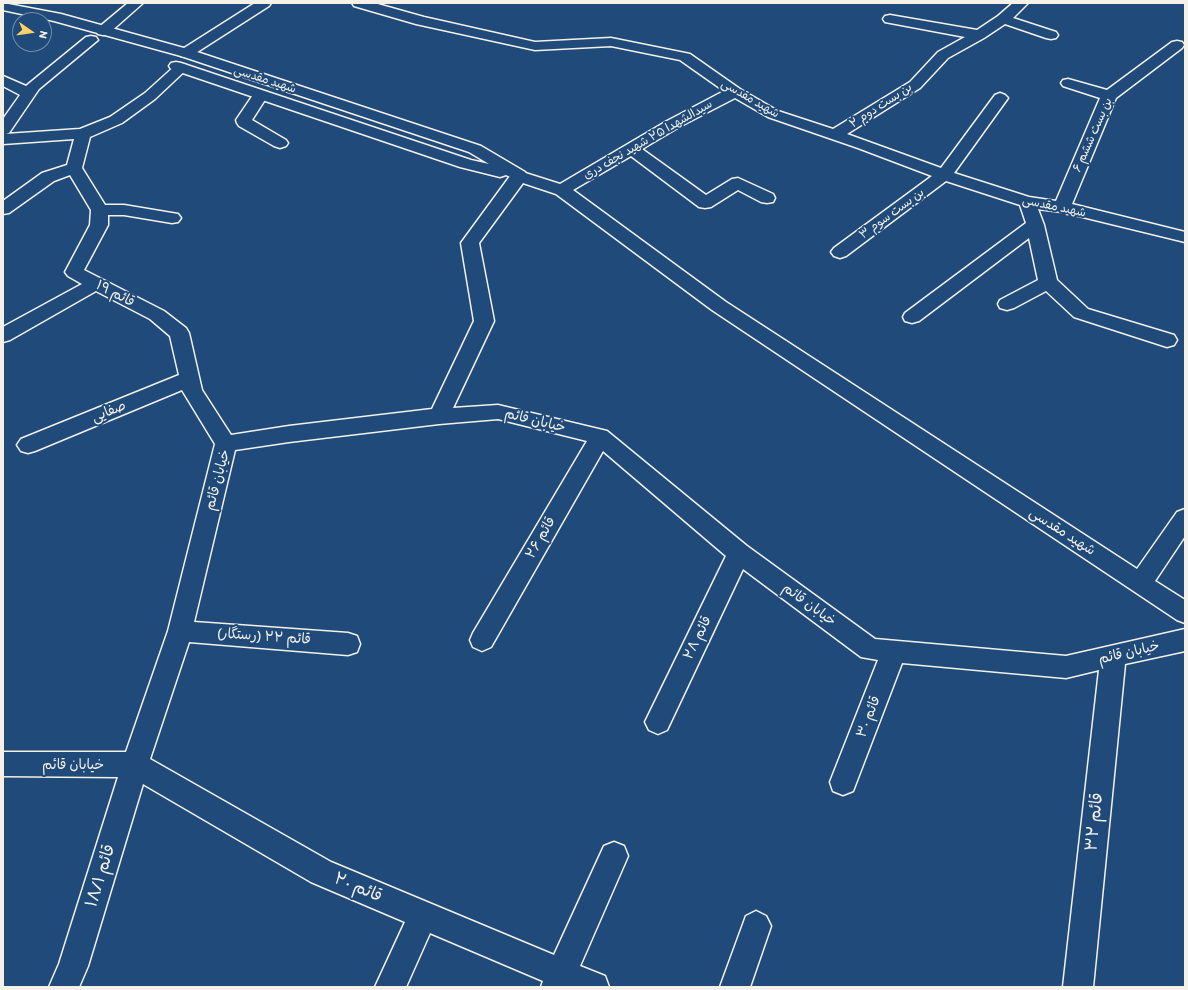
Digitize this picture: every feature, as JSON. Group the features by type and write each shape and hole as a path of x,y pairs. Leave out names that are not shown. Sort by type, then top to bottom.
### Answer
{"street":[{"path":"103,31 136,3"},
{"path":"3,139 84,134 116,120 150,96 184,61 264,3"},
{"name":"شهید مقدسی","path":"359,3 421,21 535,46 611,42 685,57 735,92 773,114 835,135 944,176 1027,202 1062,207 1185,237"},
{"name":"بن بست دوم ۲","path":"835,135 915,85 943,55 979,35 1003,19 1021,3"},
{"name":"شهید مقدسی","path":"3,6 56,18 103,31 184,61 475,149 519,176"},
{"path":"890,19 979,35"},
{"path":"1003,19 1051,35"},
{"path":"52,30 143,56"},
{"path":"3,130 34,86 91,40"},
{"name":"بن بست ششم ۶","path":"1062,207 1109,96 1177,45"},
{"name":"شهید مقدسی","path":"158,61 184,61 260,95 466,164 519,176 562,190 720,306 1185,613"},
{"path":"3,80 29,93"},
{"path":"1068,83 1109,96"},
{"name":"سیدالشهدا ۲۵ شهید نجف دری","path":"562,190 673,124 735,92"},
{"path":"260,95 244,120 245,123 280,143"},
{"name":"بن بست سوم ۳","path":"840,252 944,176 1000,98"},
{"path":"84,134 74,168 100,210 124,210 172,218"},
{"path":"632,149 705,204 738,183 767,198"},
{"path":"3,209 48,177 74,168"},
{"path":"439,416 484,321 470,243 519,176"},
{"path":"1027,202 1035,224 1048,282 1081,313 1166,340"},
{"name":"قائم ۱۹","path":"100,210 98,225 74,272 157,315 179,333 192,392 226,444"},
{"path":"912,316 1035,224"},
{"path":"1007,304 1048,282"},
{"path":"3,335 95,284"},
{"name":"صفایی","path":"28,445 189,378"},
{"name":"خیابان قائم","path":"3,764 135,765 180,631 226,444 289,434 439,416 498,412 600,437 739,554 870,649 1066,667 1185,640"},
{"name":"قائم ۲۶","path":"482,640 600,437"},
{"path":"1140,583 1185,518"},
{"name":"قائم ۲۸","path":"658,722 739,554"},
{"name":"قائم ۲۲ (رستگار)","path":"180,631 348,644"},
{"name":"قائم ۳۰","path":"843,782 894,651"},
{"name":"قائم ۳۲","path":"1078,987 1113,656"},
{"name":"قائم ۲۰","path":"135,765 321,872 423,915 558,980 594,987"},
{"name":"قائم ۱۸/۱","path":"64,987 73,966 135,765"},
{"path":"558,980 614,856"},
{"path":"390,987 423,915"},
{"path":"735,987 756,926"}]}
